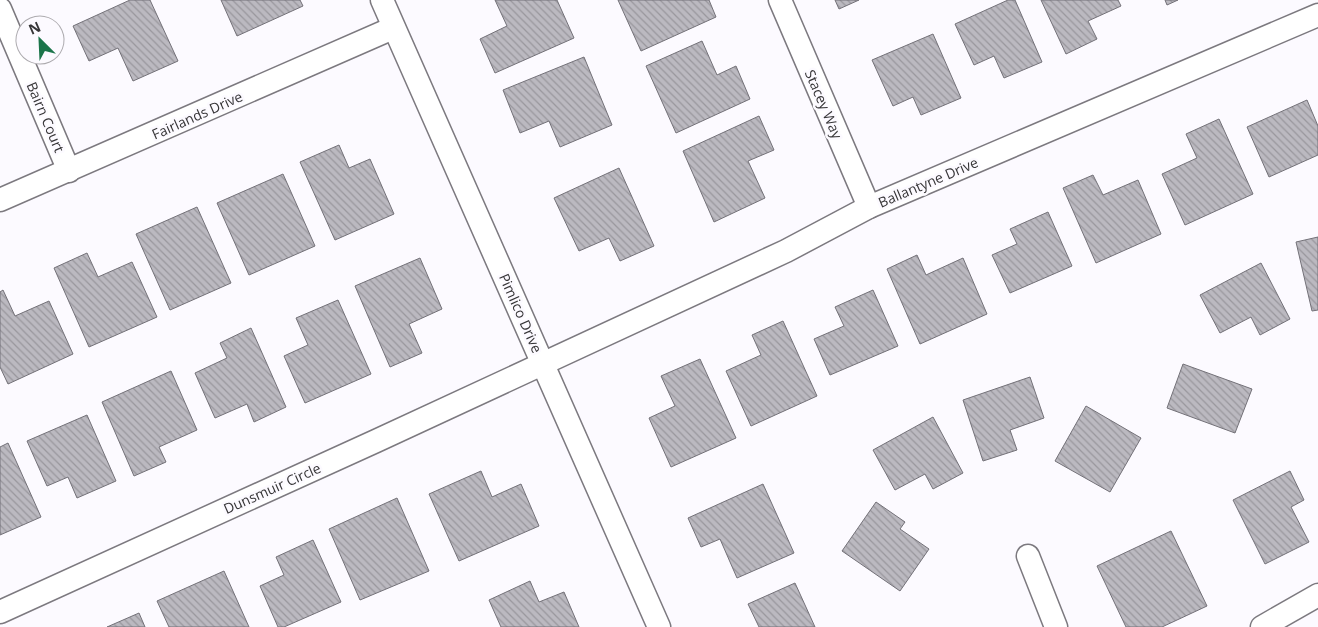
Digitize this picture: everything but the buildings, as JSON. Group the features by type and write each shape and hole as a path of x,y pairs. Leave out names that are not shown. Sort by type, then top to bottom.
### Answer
{"street":[{"name":"Pimlico Drive","path":"382,0 659,627"},
{"name":"Stacey Way","path":"780,0 869,207"},
{"name":"Bairn Court","path":"0,8 69,171"},
{"name":"Ballantyne Drive","path":"544,363 786,251 869,207 1318,15"},
{"name":"Fairlands Drive","path":"0,200 393,28"},
{"name":"Dunsmuir Circle","path":"0,612 544,363"},
{"path":"1028,556 1056,627"},
{"path":"1262,627 1318,595"}]}
